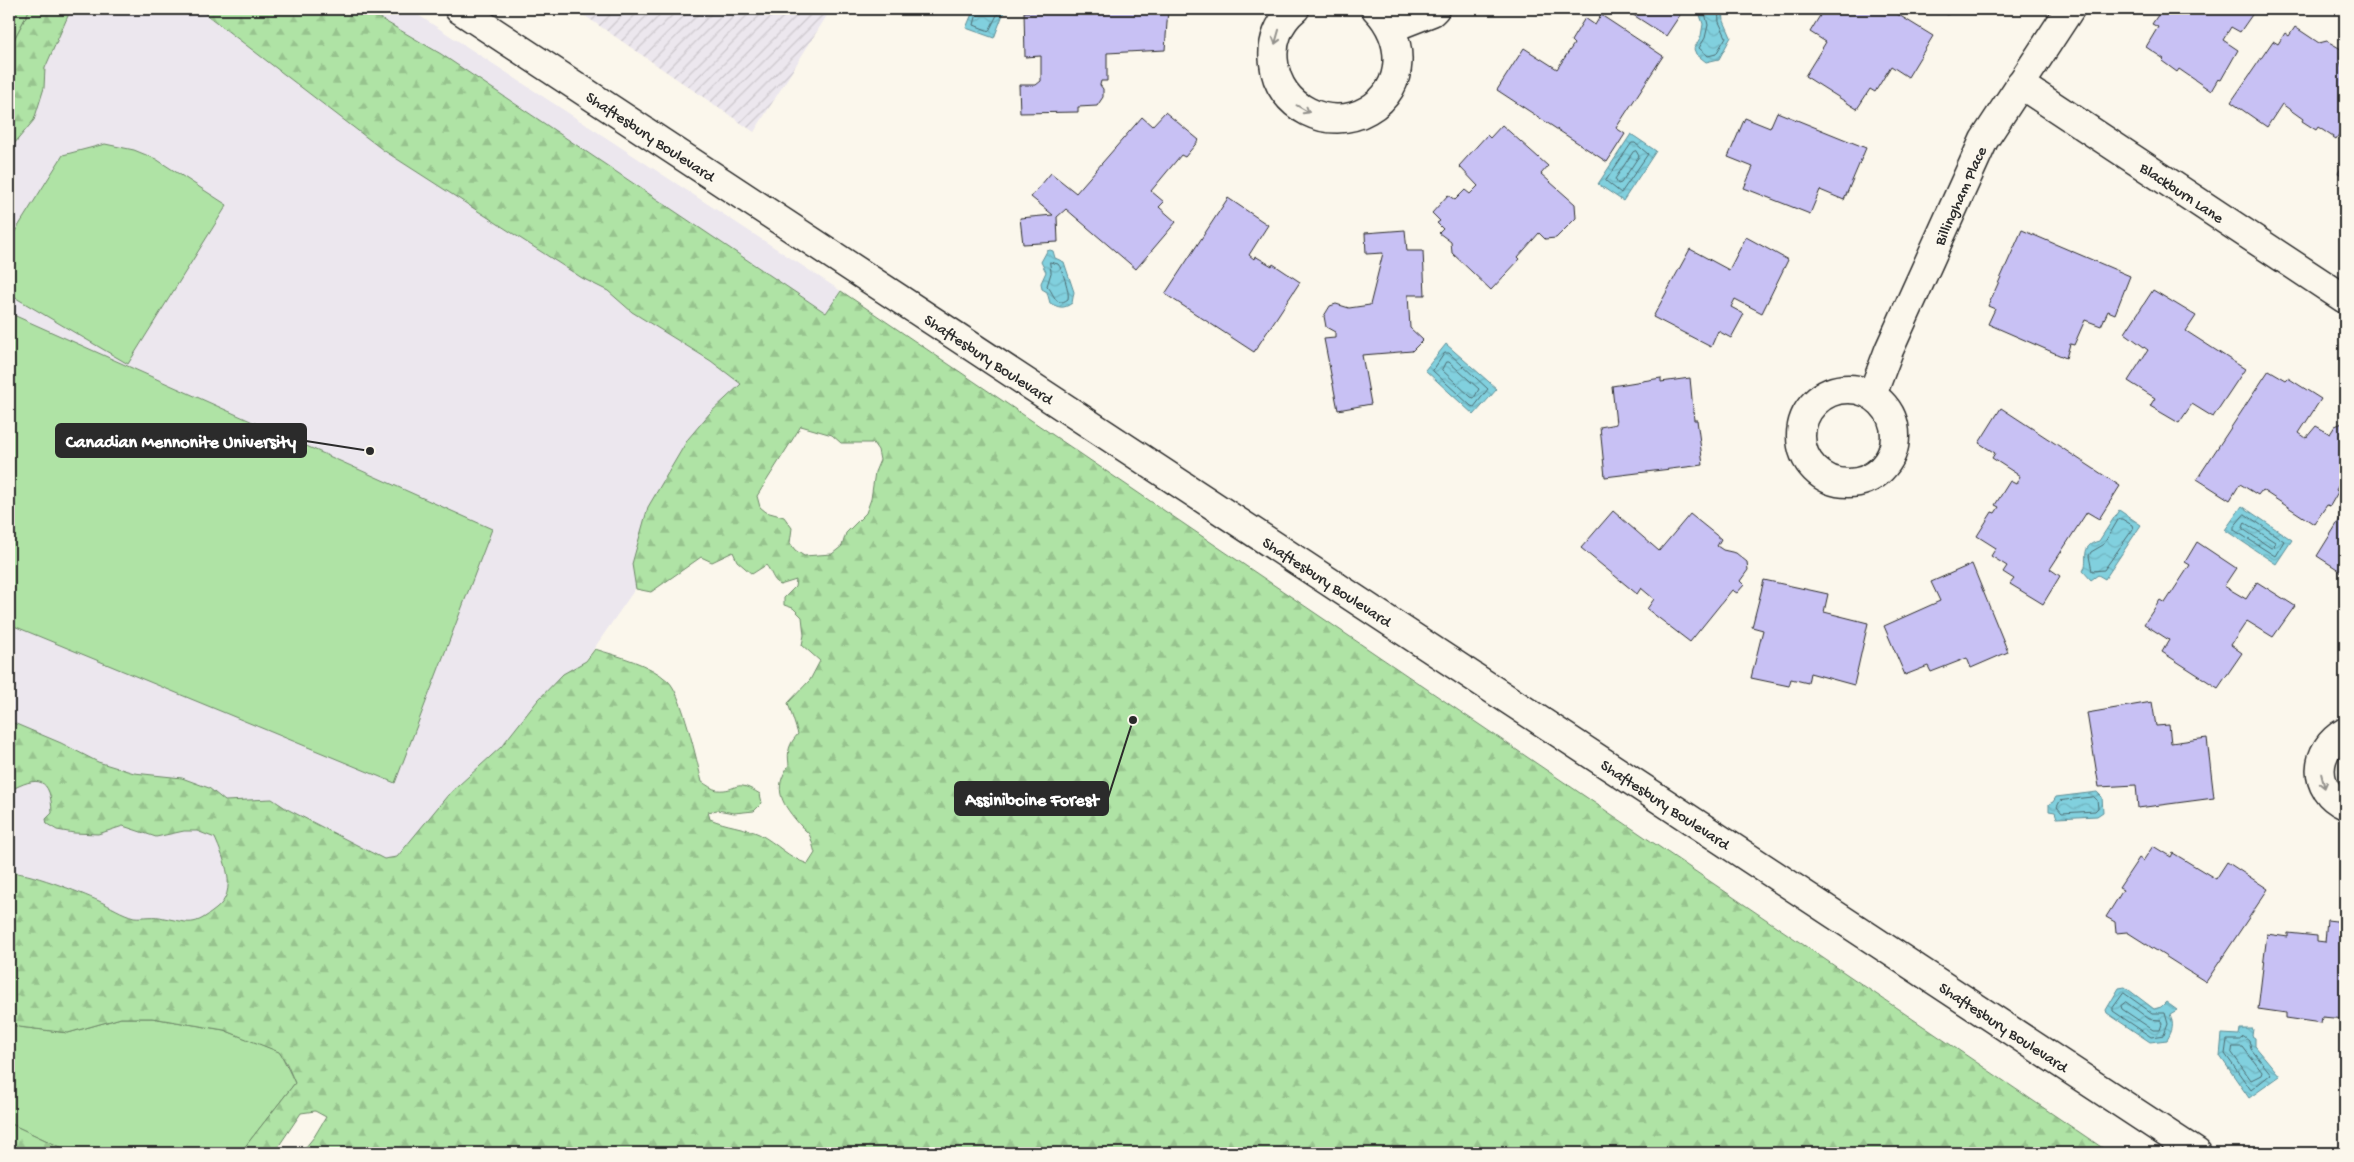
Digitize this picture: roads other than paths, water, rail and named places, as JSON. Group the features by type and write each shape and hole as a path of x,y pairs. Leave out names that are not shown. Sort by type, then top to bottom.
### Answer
{"street":[{"name":"Shaftesbury Boulevard","path":"459,9 2196,1153"},
{"path":"1295,9 1289,14 1277,32 1272,54 1274,71 1283,92 1298,107 1318,117 1348,118 1369,110 1385,95 1395,76 1399,54 1397,40 1384,18 1432,12 1435,9"},
{"name":"Billingham Place","path":"1872,395 1889,350 1984,140 2070,9"},
{"name":"Blackburn Lane","path":"2020,84 2345,299"},
{"path":"2345,732 2335,738 2326,748 2320,768 2325,790 2345,805"}],"water":[{"path":"974,9 1005,9 994,38 966,28"},
{"path":"1701,9 1723,10 1724,21 1731,37 1719,59 1706,62 1696,54 1694,49 1701,36 1703,24 1699,12"},
{"path":"1631,134 1656,151 1623,201 1598,184"},
{"path":"1047,251 1053,251 1055,258 1064,262 1074,292 1072,303 1064,307 1050,303 1047,292 1042,289 1041,283 1046,272 1041,262"},
{"path":"1446,344 1497,389 1474,415 1425,370"},
{"path":"2242,506 2292,540 2276,564 2225,530"},
{"path":"2119,510 2141,525 2105,579 2098,575 2091,580 2083,571 2087,550 2093,543 2099,541"},
{"path":"2097,792 2102,797 2103,812 2097,816 2057,818 2055,812 2049,811 2049,804 2056,797"},
{"path":"2125,987 2154,1009 2161,1007 2166,1002 2177,1010 2170,1014 2172,1027 2167,1040 2150,1042 2107,1013 2106,1010 2119,988"},
{"path":"2240,1029 2253,1029 2252,1036 2255,1038 2255,1046 2280,1076 2249,1098 2220,1056 2222,1034 2239,1035"}],"place":[{"name":"Canadian Mennonite University","path":"370,451"},
{"name":"Assiniboine Forest","path":"1133,720"}]}
